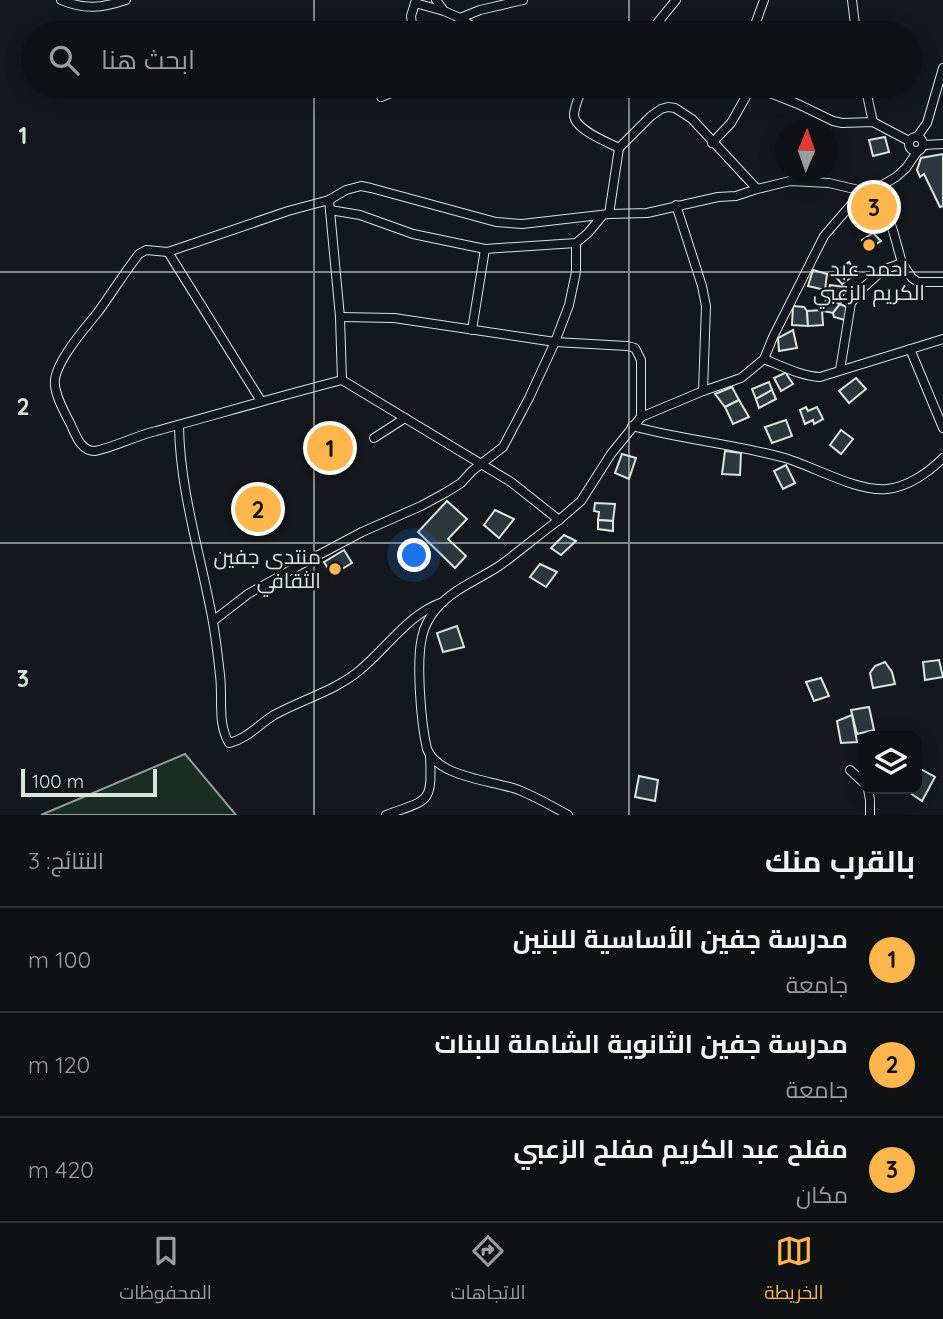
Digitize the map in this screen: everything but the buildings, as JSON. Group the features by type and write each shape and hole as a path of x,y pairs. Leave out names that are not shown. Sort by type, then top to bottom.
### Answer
{"street":[{"path":"61,0 70,4 102,7 126,0"},
{"path":"436,0 444,11"},
{"path":"460,18 480,10 523,0"},
{"path":"659,21 676,0"},
{"path":"756,21 764,0"},
{"path":"852,0 855,21"},
{"path":"412,21 412,2 444,11 464,21"},
{"path":"559,520 511,482 342,380 143,434 101,450 89,451 81,444 69,422 55,385 55,376 77,339 139,254 146,250 168,251 329,200 346,190 361,186 504,223 647,213 676,205 736,196 790,181 829,183 863,191 879,187 897,177 906,168 927,123 943,68"},
{"path":"578,98 574,113 575,122 584,130 619,148"},
{"path":"712,143 730,123 745,98"},
{"path":"783,98 833,121 873,121 916,143 943,144"},
{"path":"868,98 873,121"},
{"path":"330,210 360,215 413,234 485,248 576,243 606,214 619,148 651,116 668,107 682,111 692,120 757,189"},
{"path":"879,187 902,263 912,278 918,282 943,282"},
{"path":"179,426 182,470 213,621 222,690 222,730 229,743 247,736 276,714 347,680 373,659 412,619 500,565 559,520 581,502 611,454 641,417 741,378 764,359 824,236 863,191"},
{"path":"329,200 340,317 342,380"},
{"path":"676,205 702,285 706,306 703,391"},
{"path":"213,621 248,594 298,566 445,493 461,483 503,447 555,342 573,287 576,243"},
{"path":"472,330 485,248"},
{"path":"168,251 261,401"},
{"path":"839,370 851,303 883,270 902,263"},
{"path":"340,317 394,318 555,342 635,348 640,360 641,417"},
{"path":"764,359 820,377 943,339"},
{"path":"910,349 943,428"},
{"path":"374,438 405,418"},
{"path":"632,426 779,457 870,488 897,487 924,474 943,458"},
{"path":"386,815 419,804 429,793 430,755 422,716 420,648 426,625 443,601"},
{"path":"430,755 440,766 452,772 530,794 568,815"},
{"path":"850,770 859,778"},
{"path":"869,794 870,815"}],"green space":[{"path":"185,754 236,815 41,815"}],"place":[{"name":"مفلح عبد الكريم مفلح الزعبي","path":"874,207"},
{"name":"احمد عبد الكريم الزعبي","path":"869,245"},
{"name":"مدرسة جفين الأساسية للبنين","path":"330,448"},
{"name":"مدرسة جفين الثانوية الشاملة للبنات","path":"258,509"},
{"name":"منتدى جفين الثقافي","path":"335,569"}]}
